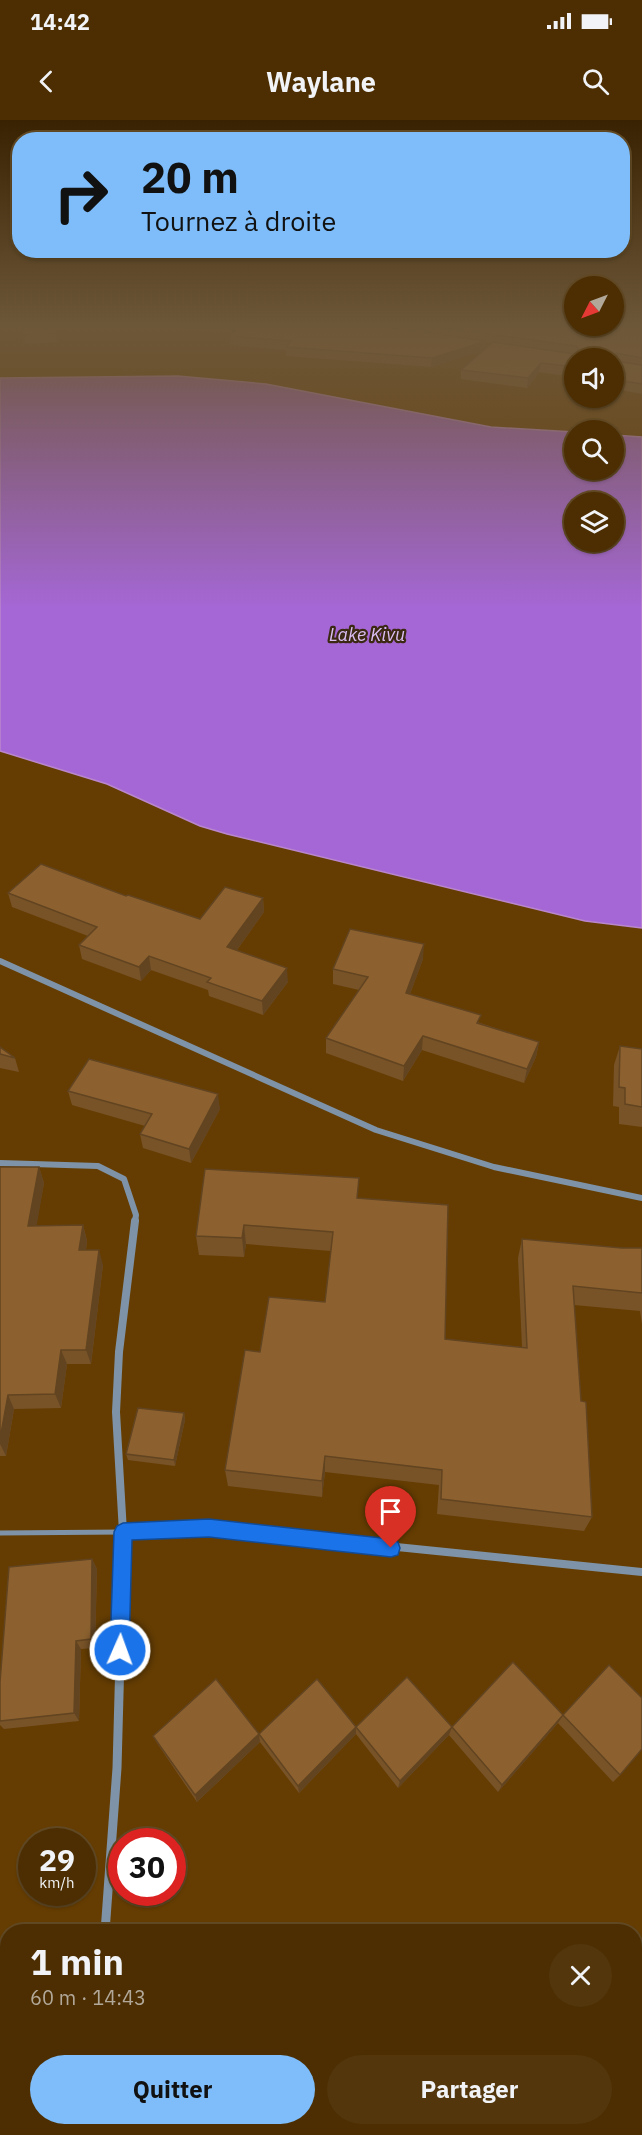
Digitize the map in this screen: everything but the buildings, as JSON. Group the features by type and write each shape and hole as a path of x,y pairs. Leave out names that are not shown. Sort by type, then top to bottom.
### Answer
{"street":[{"path":"0,961 376,1130 494,1167 642,1198"},
{"path":"0,1163 98,1166 123,1179 136,1215 118,1376 117,1412 123,1532 117,1768 106,1924"},
{"path":"123,1532 209,1528 642,1572"}],"lane":[{"path":"0,1533 123,1532"}],"water":[{"name":"Lake Kivu","path":"0,420 455,420 491,427 564,431 564,480 624,480 624,436 642,437 642,928 585,921 227,834 200,826 107,784 0,751"}],"route":[{"path":"120,1650 123,1532 209,1528 391,1548"}]}
